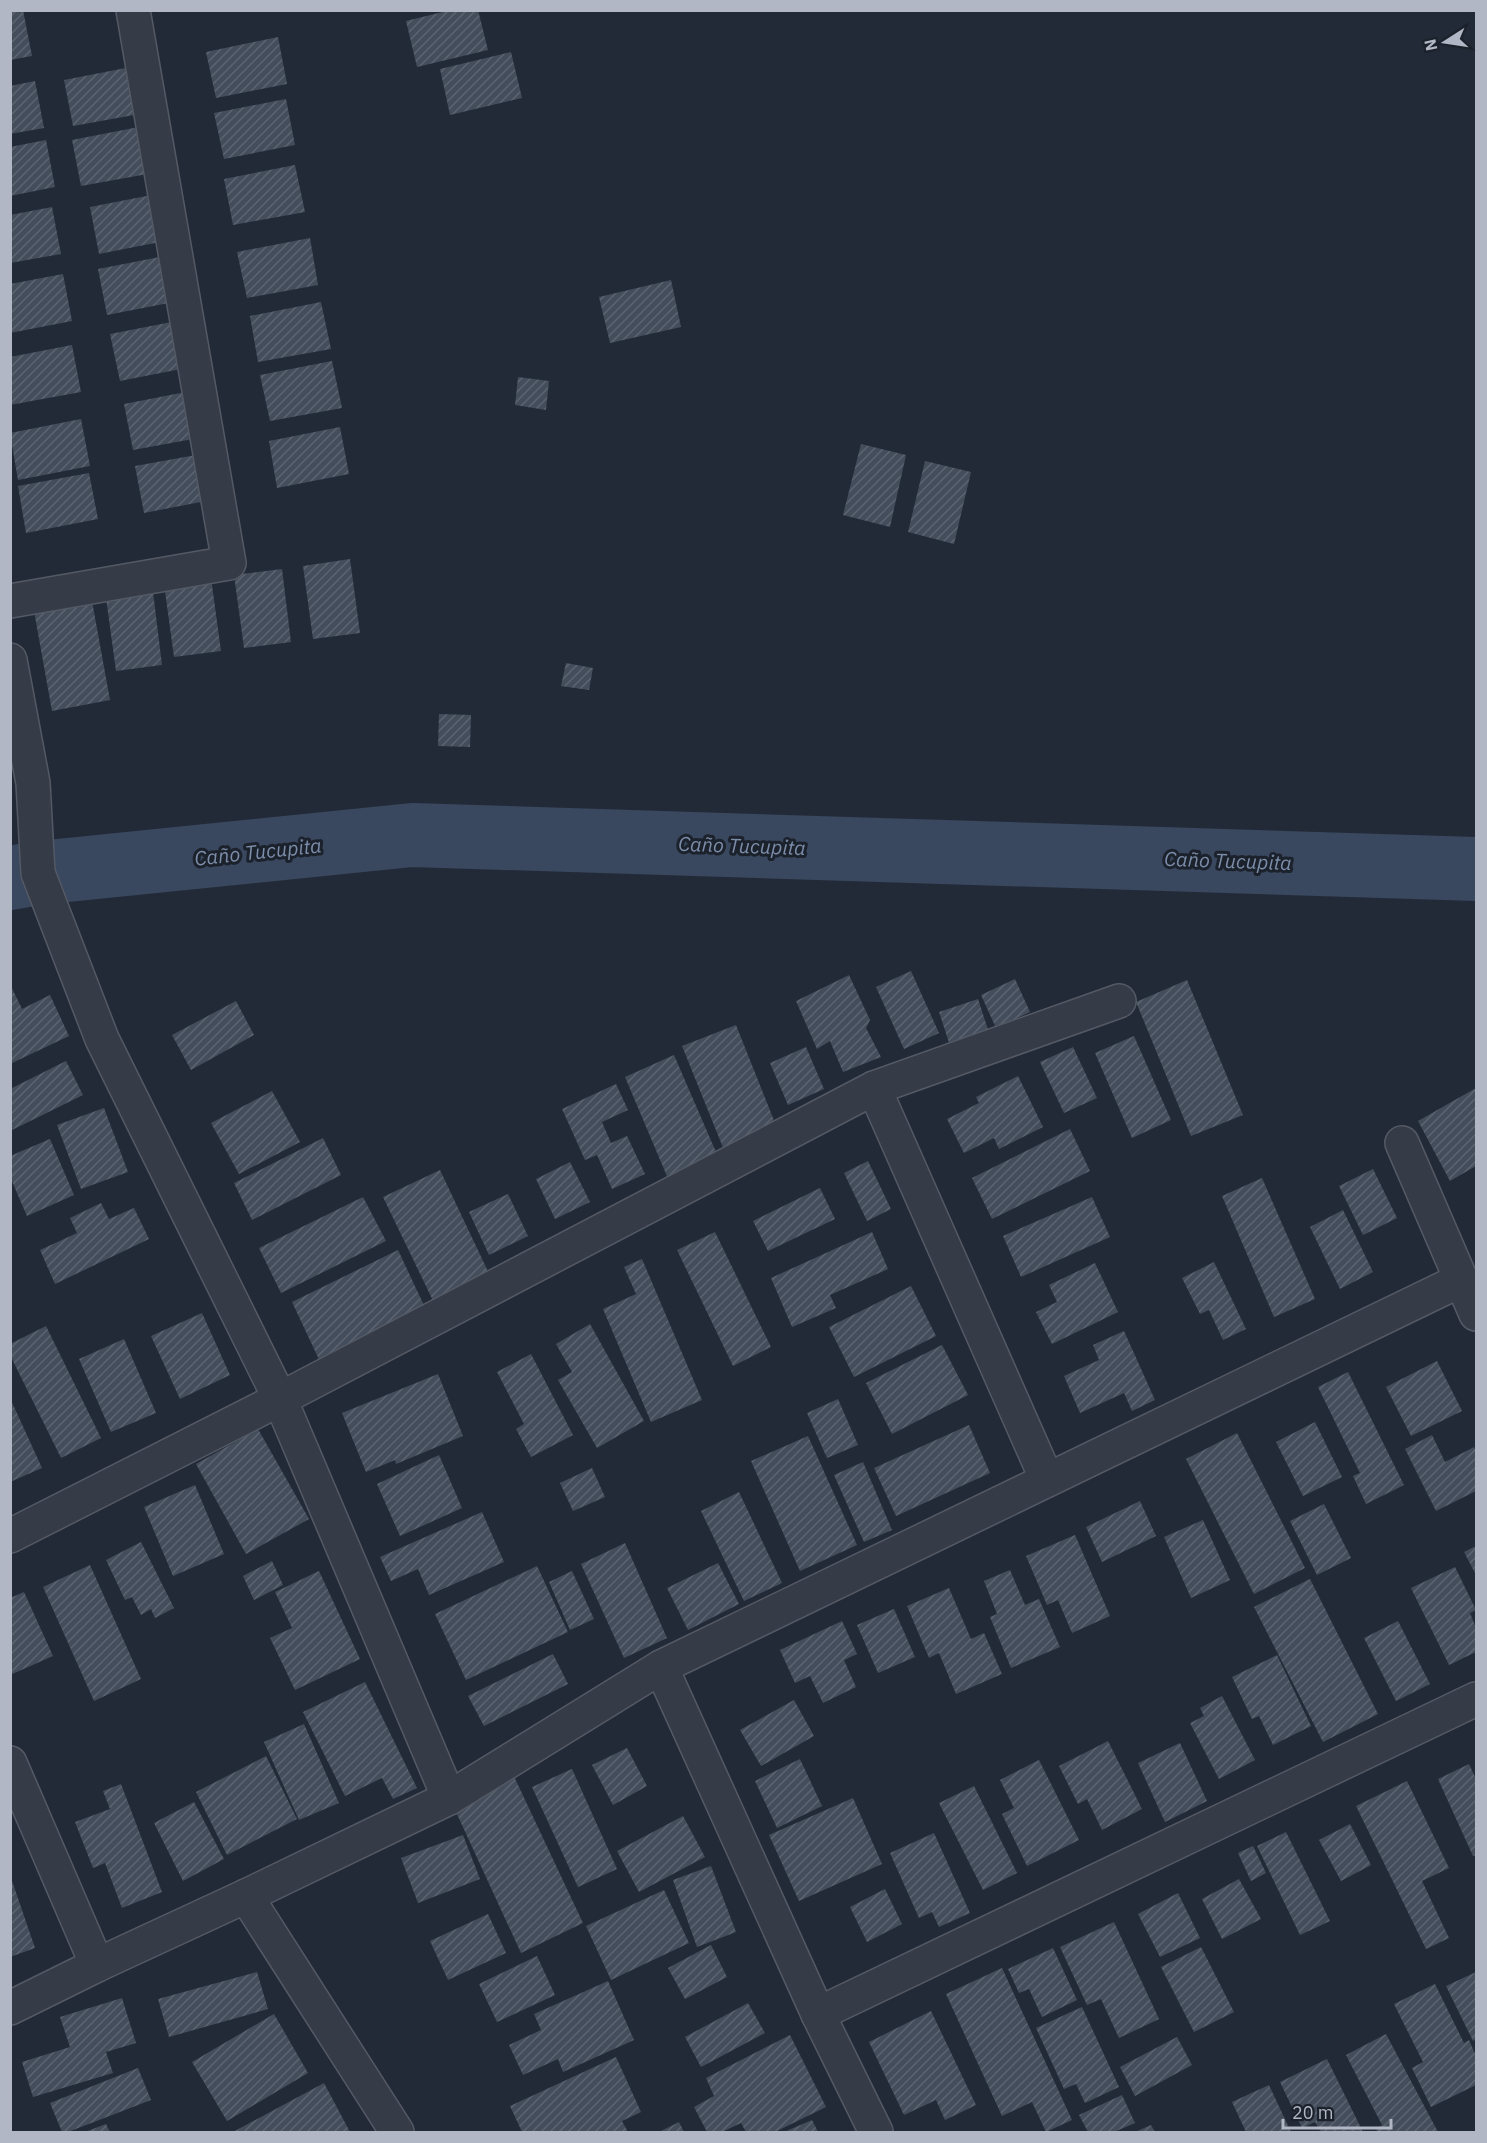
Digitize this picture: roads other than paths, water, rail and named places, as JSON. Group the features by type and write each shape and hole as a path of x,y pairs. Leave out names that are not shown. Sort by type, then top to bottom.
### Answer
{"street":[{"path":"10,601 229,563 133,10"},
{"path":"10,660 33,783 38,873 102,1039 279,1399 449,1798"},
{"path":"10,1536 279,1399 873,1088 1119,1000"},
{"path":"873,1088 1047,1480"},
{"path":"1402,1143 1476,1314"},
{"path":"10,2008 449,1798 661,1667 1461,1280"},
{"path":"661,1667 818,2014 876,2133"},
{"path":"818,2014 1476,1699"},
{"path":"10,1763 97,1965"},
{"path":"246,1896 397,2133"}],"waterway":[{"name":"Caño Tucupita","path":"10,878 38,873 412,835 1476,869"}]}
